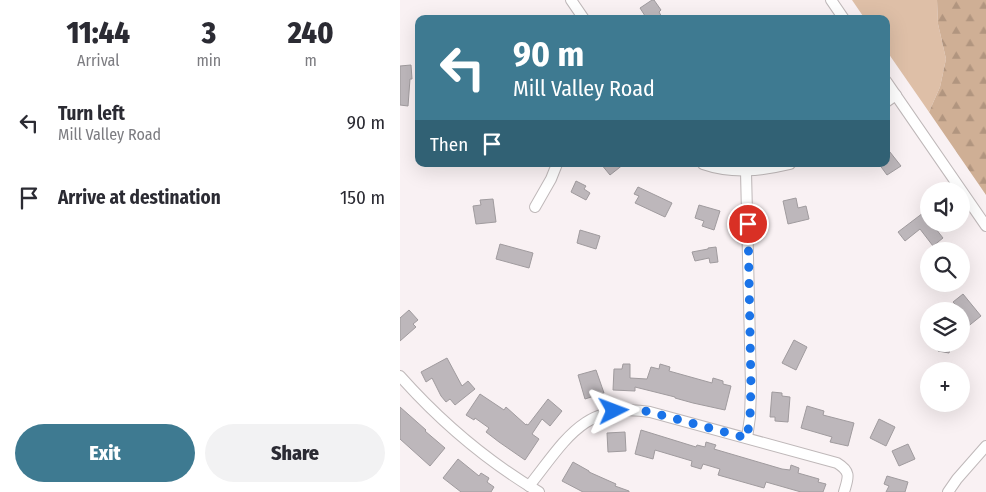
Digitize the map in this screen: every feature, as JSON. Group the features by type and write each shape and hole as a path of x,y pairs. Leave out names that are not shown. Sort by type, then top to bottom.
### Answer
{"street":[{"path":"571,0 581,15"},
{"path":"831,0 841,15"},
{"path":"890,87 986,226"},
{"path":"890,99 896,95"},
{"path":"535,207 556,167"},
{"path":"715,167 746,171 776,167"},
{"path":"746,171 751,387 747,438"},
{"path":"400,376 472,446 539,492"},
{"path":"529,486 552,454 573,431 591,419 614,411 636,409 838,463 848,474 844,492"},
{"path":"948,492 986,446"}],"shaded area":[{"path":"852,0 937,0 938,24 946,59 940,87 929,112 890,56 890,15 862,15"}],"green space":[{"path":"937,0 986,0 986,195 929,112 940,87 946,59 938,24"}],"building":[{"path":"654,0 661,10 659,12 661,15 644,15 640,8"},
{"path":"411,65 412,79 410,79 408,106 400,105 400,66"},
{"path":"890,152 901,166 887,175 881,167 890,167"},
{"path":"603,167 620,167 610,175"},
{"path":"576,181 586,186 584,189 590,193 586,200 571,192"},
{"path":"638,187 672,203 665,217 635,203 639,196 634,194"},
{"path":"796,198 798,208 806,206 809,219 788,224 783,201"},
{"path":"493,199 496,222 476,224 473,206 481,205 480,200"},
{"path":"699,205 720,211 714,230 702,226 704,221 695,218"},
{"path":"920,215 920,229 905,241 898,232"},
{"path":"580,230 600,236 596,249 577,243"},
{"path":"922,232 938,232 943,238 938,242 930,242"},
{"path":"500,244 533,253 529,268 496,259"},
{"path":"716,247 718,262 710,263 709,258 695,261 692,252"},
{"path":"963,294 970,302 953,302"},
{"path":"970,303 981,316 970,325"},
{"path":"409,310 418,320 413,324 416,327 400,341 400,318"},
{"path":"794,340 807,347 796,370 782,363"},
{"path":"447,358 462,386 468,381 475,389 455,405 450,399 446,402 432,378 426,382 421,372"},
{"path":"623,364 630,364 630,378 647,379 651,367 659,369 660,364 670,367 669,371 712,383 713,378 723,381 723,384 731,386 725,410 635,387 635,391 613,390 614,369 622,369"},
{"path":"596,370 604,393 585,399 578,375"},
{"path":"772,392 782,393 782,396 790,397 788,422 775,421 775,417 770,417"},
{"path":"480,394 504,410 506,407 526,425 528,425 548,399 562,411 550,426 542,419 532,434 539,439 525,460 486,432 489,428 475,418 474,420 466,415"},
{"path":"807,406 824,411 823,415 854,423 848,446 830,442 832,437 801,428"},
{"path":"400,407 445,448 430,466 400,439"},
{"path":"879,419 895,427 886,446 870,438"},
{"path":"641,430 696,447 697,445 705,447 706,442 716,445 714,449 782,469 790,470 791,465 799,468 798,473 819,479 818,482 826,484 823,492 801,492 766,482 764,488 718,475 720,469 703,464 701,469 691,466 692,461 655,450 653,459 635,454"},
{"path":"625,432 626,451 608,452 607,433"},
{"path":"908,444 915,459 899,466 892,451"},
{"path":"458,459 479,476 481,473 489,478 487,482 494,487 491,492 461,492 443,478"},
{"path":"573,462 629,492 583,492 562,481"},
{"path":"887,476 908,482 905,492 886,492 889,486 884,484"}],"route":[{"path":"614,411 636,409 747,438 751,387 748,224"}]}
